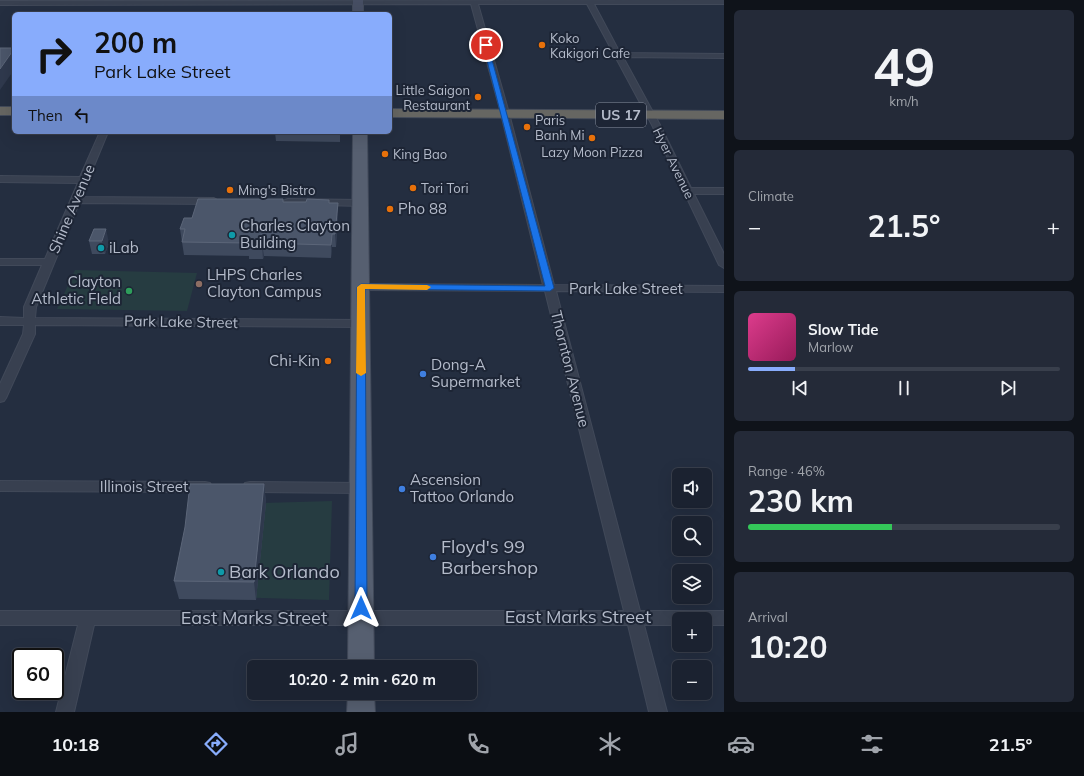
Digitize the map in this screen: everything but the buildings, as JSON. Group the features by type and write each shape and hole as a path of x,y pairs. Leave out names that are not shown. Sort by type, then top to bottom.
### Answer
{"highway":[{"path":"0,111 12,111"},
{"name":"US 17","path":"392,113 724,115"}],"main road":[{"path":"360,134 361,660"},
{"path":"361,700 361,712"}],"street":[{"path":"0,3 358,6 588,1 724,2"},
{"name":"Hyer Avenue","path":"588,1 619,55 650,115 724,265"},
{"name":"Thornton Avenue","path":"474,3 505,114 658,712"},
{"path":"619,55 724,56"},
{"name":"Shine Avenue","path":"0,398 29,334 30,308 103,134"},
{"path":"0,179 85,180"},
{"path":"688,191 724,191"},
{"path":"76,200 220,201"},
{"path":"276,202 361,203"},
{"path":"0,262 49,262"},
{"name":"Park Lake Street","path":"361,287 724,289"},
{"name":"Park Lake Street","path":"0,321 30,320 361,324"},
{"name":"Illinois Street","path":"0,486 221,487"},
{"path":"237,487 361,488"},
{"name":"East Marks Street","path":"0,618 724,618"},
{"path":"64,712 88,618"}],"green space":[{"name":"Clayton Athletic FIeld","path":"75,270 197,273 187,311 57,309"},
{"path":"332,501 329,600 224,597 230,504"}],"slow traffic":[{"path":"361,373 361,287 427,287"}],"place":[{"name":"Koko Kakigori Cafe","path":"542,45"},
{"name":"Little Saigon Restaurant","path":"478,97"},
{"name":"Paris Banh Mi","path":"527,127"},
{"name":"Lazy Moon Pizza","path":"592,138"},
{"name":"King Bao","path":"385,154"},
{"name":"Tori Tori","path":"413,188"},
{"name":"Ming's Bistro","path":"230,190"},
{"name":"Pho 88","path":"390,209"},
{"name":"Charles Clayton Building","path":"232,235"},
{"name":"iLab","path":"101,248"},
{"name":"LHPS Charles Clayton Campus","path":"199,284"},
{"name":"Clayton Athletic FIeld","path":"129,291"},
{"name":"Chi-Kin","path":"328,361"},
{"name":"Dong-A Supermarket","path":"423,374"},
{"name":"Ascension Tattoo Orlando","path":"402,489"},
{"name":"Floyd's 99 Barbershop","path":"433,557"},
{"name":"Bark Orlando","path":"221,572"}],"route":[{"path":"361,608 361,287 550,288 486,45"}]}
